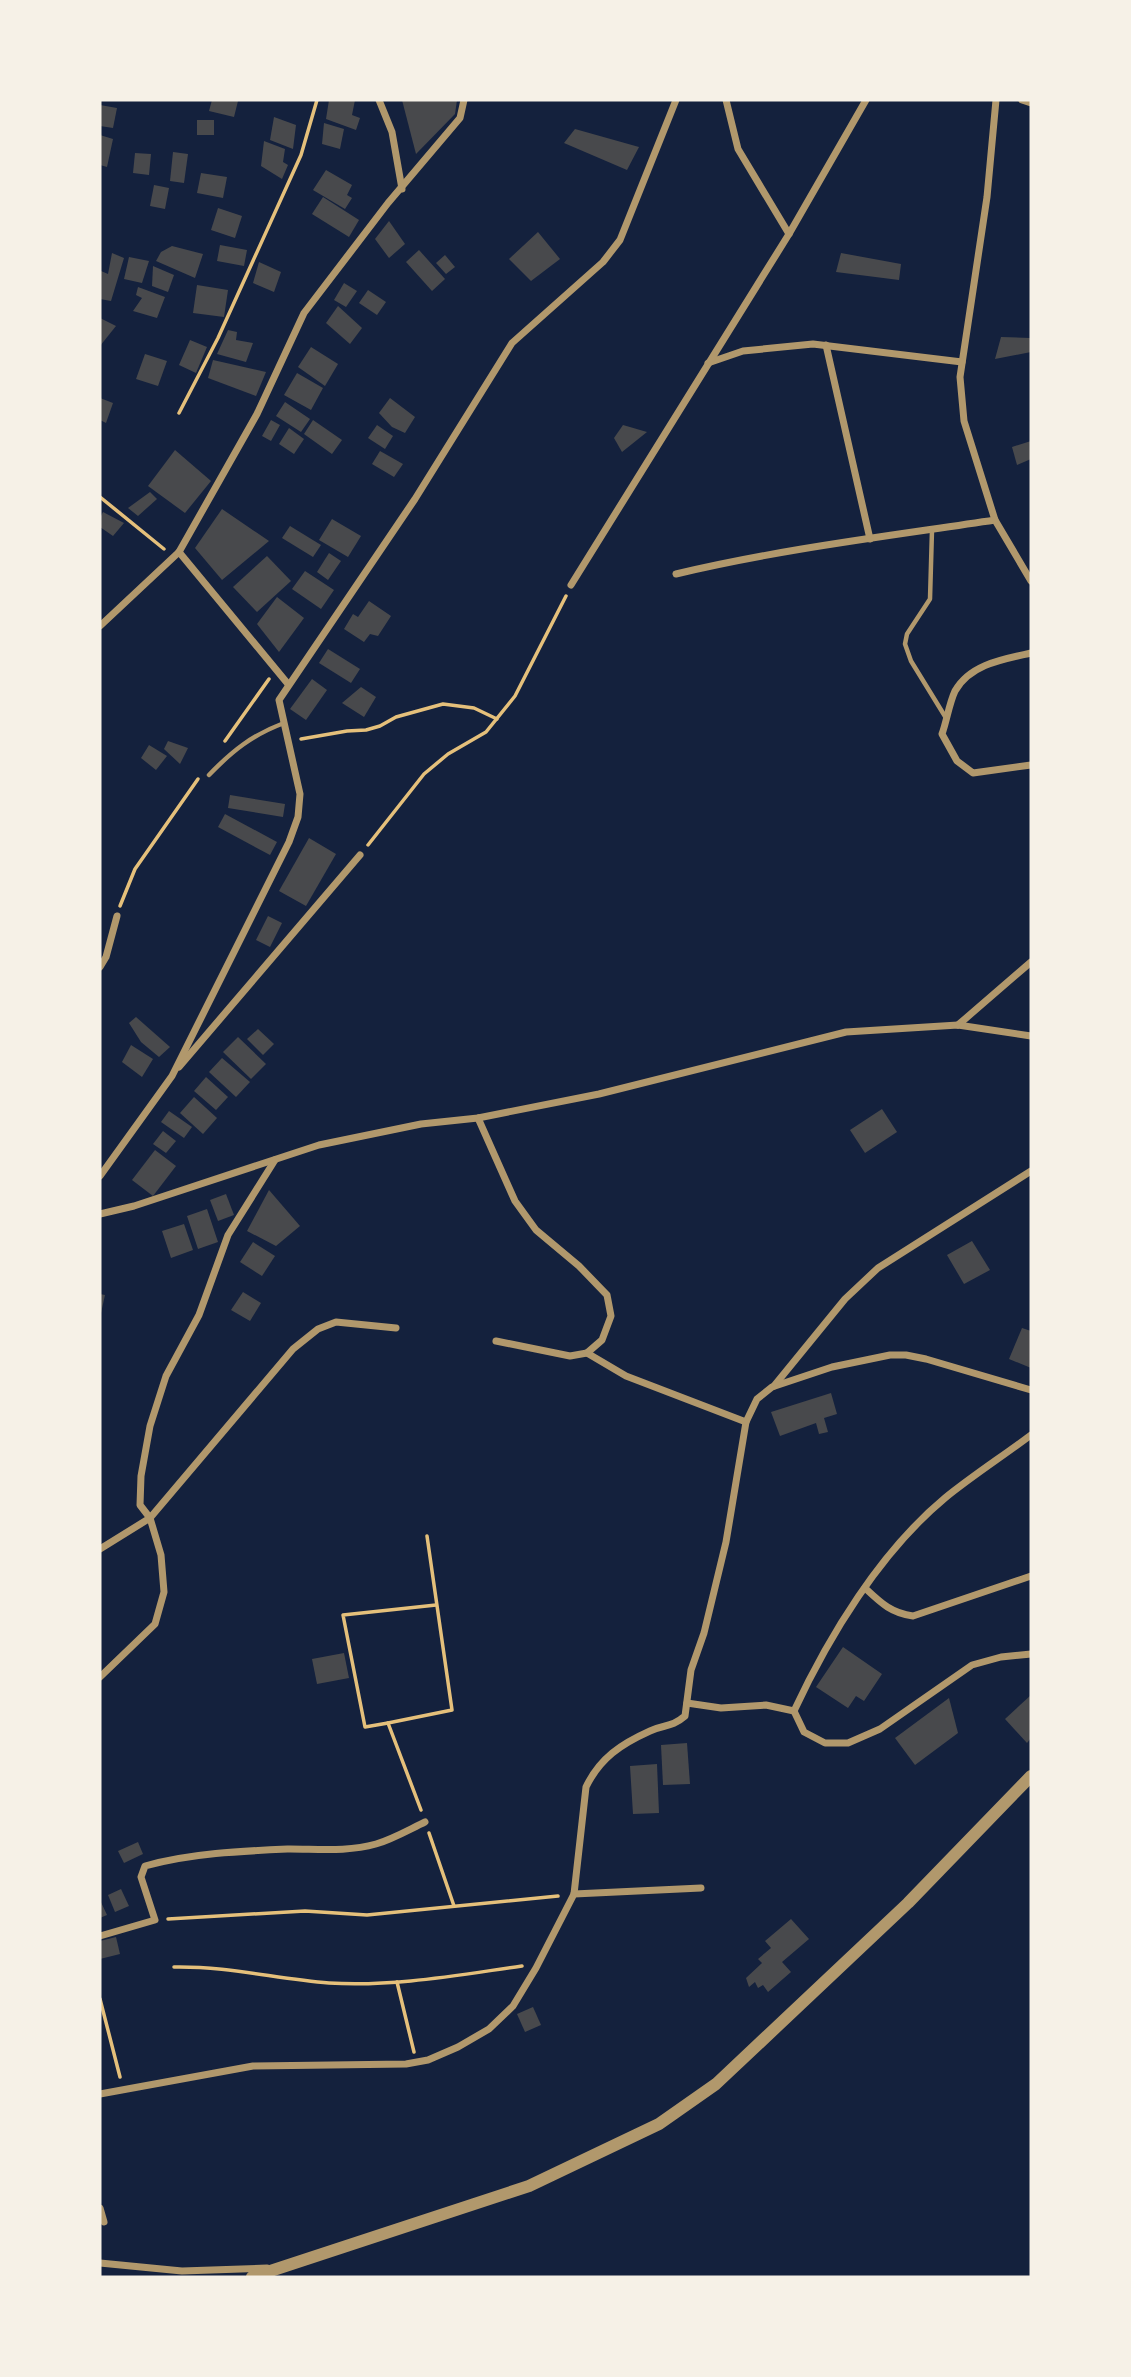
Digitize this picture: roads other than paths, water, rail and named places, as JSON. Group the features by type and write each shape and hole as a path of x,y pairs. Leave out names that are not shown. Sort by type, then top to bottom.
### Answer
{"street":[{"path":"379,100 392,132 402,189"},
{"path":"100,626 176,554 257,414 304,313 360,239 460,118 464,100"},
{"path":"172,1076 279,863 298,817 300,794 279,700 415,499 512,343 603,262 620,240 676,100"},
{"path":"726,100 738,149 789,234"},
{"path":"571,585 789,234 866,100"},
{"path":"996,100 987,197 960,377 964,421 996,520 1031,581"},
{"path":"1022,100 1031,103"},
{"path":"708,363 743,351 813,344 962,362"},
{"path":"826,345 870,539"},
{"path":"676,574 870,539 996,520"},
{"path":"176,554 288,684"},
{"path":"1031,653 1004,659 971,672 956,691 942,734 957,761 973,773 1031,765"},
{"path":"100,1175 172,1076 360,855"},
{"path":"100,967 106,957 117,916"},
{"path":"958,1026 1031,962"},
{"path":"100,1214 134,1206 319,1145 421,1124 478,1118 599,1094 846,1032 958,1026 1031,1036"},
{"path":"478,1118 515,1201 536,1230 579,1266 607,1295 611,1316 602,1340 587,1353 570,1356 496,1340"},
{"path":"100,1677 155,1625 164,1592 161,1555 150,1518 140,1505 141,1476 150,1426 166,1376 199,1315 228,1235 275,1159"},
{"path":"100,2094 253,2066 428,2060 489,2029 513,2006 574,1894 586,1787 594,1771 607,1755 652,1730 674,1725 685,1716 691,1670 704,1633 726,1542 746,1422 757,1399 772,1387 845,1299 878,1268 1031,1171"},
{"path":"100,1549 150,1518 293,1349 318,1329 336,1322 396,1328"},
{"path":"587,1353 626,1376 746,1422"},
{"path":"772,1387 832,1367 906,1355 1031,1390"},
{"path":"794,1712 809,1679 865,1588 899,1542 945,1498 1031,1435"},
{"path":"865,1588 886,1608 898,1614 913,1616 1031,1576"},
{"path":"687,1703 722,1707 766,1705 794,1712 804,1732 825,1742 848,1743 880,1729 972,1665 1001,1657 1031,1654"},
{"path":"252,2277 529,2186 659,2124 726,2074 908,1903 1031,1776"},
{"path":"100,1936 155,1920 141,1877 145,1866 163,1860 225,1854 289,1849 342,1850 377,1844 425,1822"},
{"path":"574,1894 701,1888"},
{"path":"100,2208 104,2222"},
{"path":"100,2263 182,2271 275,2268"}],"lane":[{"path":"932,530 930,599 907,634 905,644 911,661 947,720"},
{"path":"209,775 229,753 267,729 284,722"}]}
